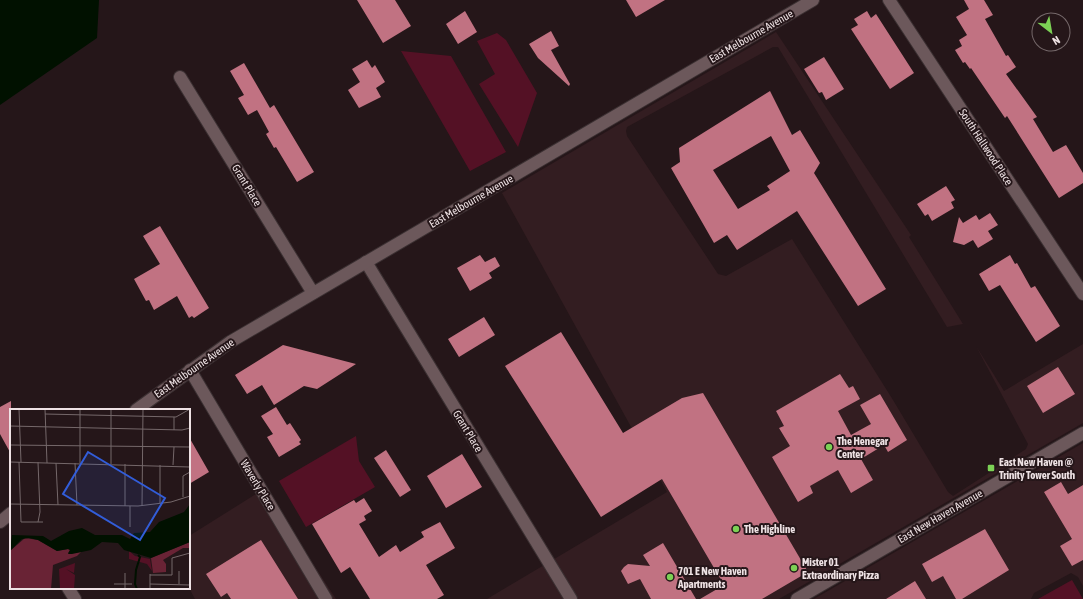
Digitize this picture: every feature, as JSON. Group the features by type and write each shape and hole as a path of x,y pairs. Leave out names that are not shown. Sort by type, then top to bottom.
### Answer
{"street":[{"name":"East Melbourne Avenue","path":"137,409 230,342 813,0"},
{"name":"South Hallwood Place","path":"889,0 1083,294"},
{"name":"Grant Place","path":"180,77 313,294"},
{"name":"Grant Place","path":"366,262 571,599"},
{"name":"Waverly Place","path":"190,370 326,599"},
{"name":"East New Haven Avenue","path":"797,599 1083,433"},
{"path":"0,522 10,514"},
{"path":"69,589 75,599"}],"shaded area":[{"path":"0,0 99,0 97,38 0,105"},
{"path":"776,32 911,235 909,237 963,324 947,327 778,47 773,47 627,127 627,136 718,274 726,276 792,239 893,400 948,492 953,496 1026,449 1028,444 976,346 1004,391 1083,344 1083,423 779,599 487,599 667,492 502,193"},
{"path":"497,33 506,40 537,93 518,147 479,84 495,74 477,41"},
{"path":"401,51 451,56 506,152 470,171"},
{"path":"356,436 359,461 375,487 306,527 279,481"},
{"path":"1083,443 1083,586 1078,577 1071,573 1034,593 1031,599 814,599"},
{"path":"264,489 336,599 195,599 190,589 190,535"},
{"path":"1072,580 1083,599 1038,599"}],"building":[{"path":"357,0 395,0 411,26 383,43"},
{"path":"626,0 665,0 636,17"},
{"path":"964,0 984,0 993,15 985,19 1006,56 1008,55 1016,67 1006,74 1037,117 1033,119 1053,152 1066,145 1083,173 1083,183 1059,198 1007,116 1005,118 971,68 970,69 965,62 963,63 955,50 962,46 959,40 967,35 956,17 969,9"},
{"path":"465,11 477,32 458,44 446,24"},
{"path":"867,11 871,18 876,14 914,73 890,89 851,29 858,25 854,19"},
{"path":"551,31 559,46 551,50 570,84 569,86 538,58 529,44"},
{"path":"824,57 844,89 826,100 822,92 819,93 804,69"},
{"path":"367,60 372,68 375,65 385,82 376,88 381,97 359,108 348,90 360,82 352,69"},
{"path":"244,63 270,108 274,105 314,172 297,182 276,147 274,148 266,134 269,132 257,110 248,115 238,98 244,95 230,71"},
{"path":"770,91 792,135 800,130 820,163 814,173 886,289 858,306 797,211 737,250 727,235 714,243 671,168 680,162 679,148","holes":["771,136 790,171 767,186 770,190 738,209 713,170"]},
{"path":"946,186 955,200 951,202 954,208 932,221 928,214 925,216 917,204"},
{"path":"990,213 998,225 988,231 993,239 978,248 973,240 964,245 953,242 959,217 963,223 976,215 979,220"},
{"path":"160,226 209,308 194,318 192,316 189,318 177,296 154,310 149,300 146,301 134,279 160,264 143,236"},
{"path":"480,255 485,262 495,257 500,266 489,273 492,278 470,291 457,268"},
{"path":"1010,255 1015,264 1017,263 1031,288 1035,286 1060,326 1036,342 1000,285 989,291 979,274"},
{"path":"484,317 495,335 459,357 448,339"},
{"path":"561,332 623,433 682,398 703,393 808,572 762,599 700,599 724,585 662,479 601,517 505,366"},
{"path":"283,345 356,364 317,389 304,386 274,405 262,385 247,394 235,375"},
{"path":"1058,367 1075,394 1043,413 1027,386"},
{"path":"840,374 849,388 853,386 860,399 838,411 851,435 871,424 860,405 880,394 907,440 888,452 884,445 861,459 873,480 851,493 838,470 810,486 813,493 798,502 772,457 790,446 779,428 784,426 776,411"},
{"path":"11,401 10,452 0,434 0,407"},
{"path":"276,407 287,425 290,423 301,440 299,442 301,444 279,457 267,437 273,434 261,416"},
{"path":"190,439 209,472 190,483"},
{"path":"386,450 411,490 400,497 374,458"},
{"path":"462,454 482,487 446,508 427,476"},
{"path":"1061,482 1068,494 1083,485 1083,560 1072,566 1060,546 1072,539 1044,492"},
{"path":"364,498 372,511 364,516 366,520 359,524 379,557 396,545 400,552 424,537 421,532 440,522 455,548 426,565 444,595 437,599 370,599 350,567 341,573 312,524 354,500 356,503"},
{"path":"985,529 1009,570 962,599 956,599 943,576 932,582 922,564"},
{"path":"261,540 298,599 231,599 227,593 221,597 206,574"},
{"name":"701 E New Haven Apartments","path":"663,543 696,599 651,599 640,579 628,584 621,571 624,567 628,564 650,566 643,555"},
{"path":"915,581 926,599 886,599"}],"place":[{"name":"The Henegar Center","path":"829,447"},
{"name":"East New Haven @ Trinity Tower South","path":"991,468"},
{"name":"The Highline","path":"736,529"},
{"name":"Mister 01 Extraordinary Pizza","path":"794,568"},
{"name":"701 E New Haven Apartments","path":"670,577"}]}
